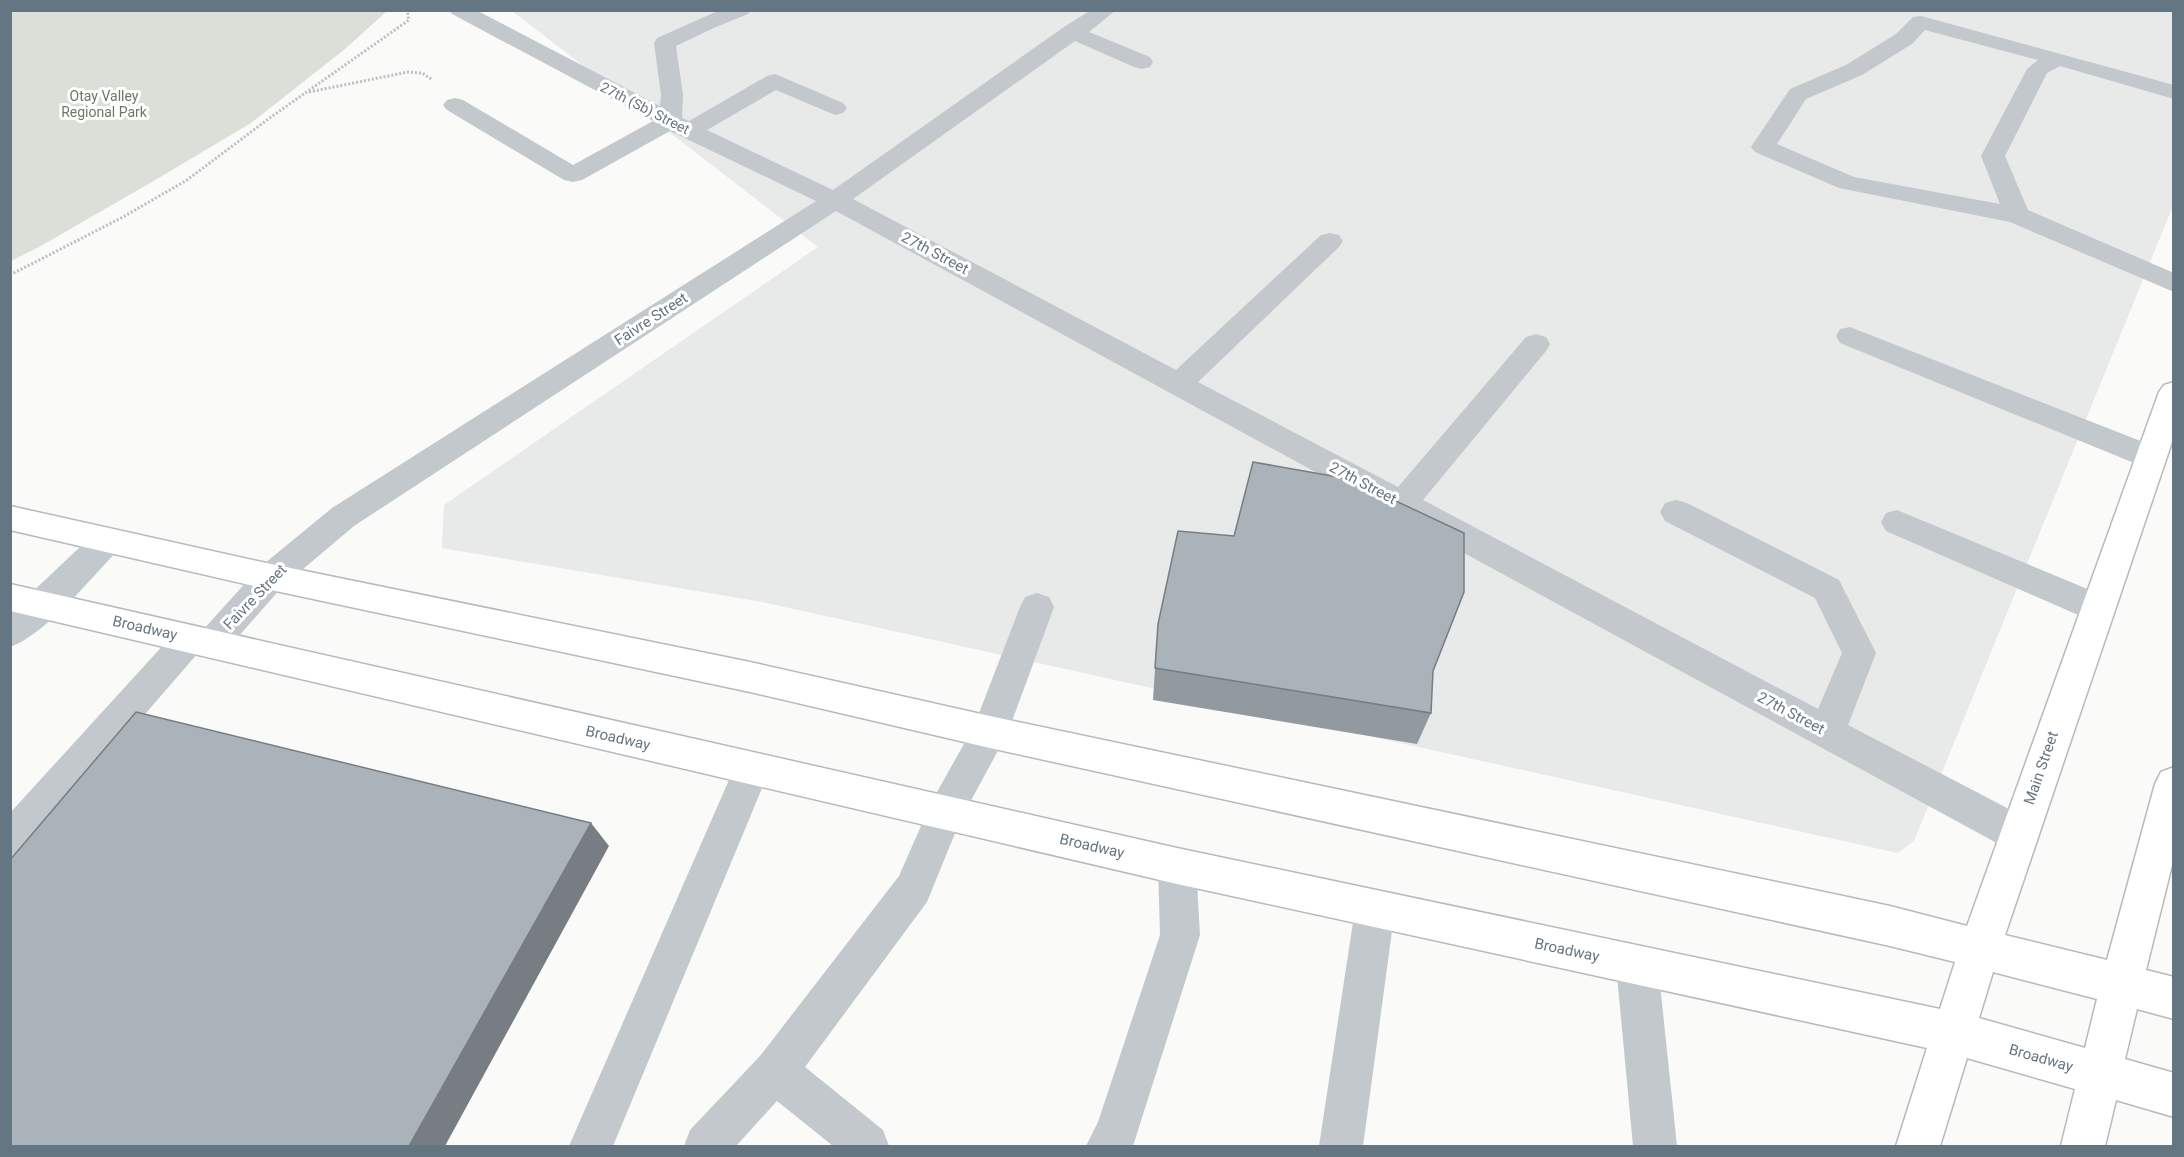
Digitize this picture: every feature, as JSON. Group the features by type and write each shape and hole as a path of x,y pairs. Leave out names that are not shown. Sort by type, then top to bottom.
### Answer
{"main road":[{"name":"Main Street","path":"1918,1146 2018,834 2174,392"},
{"path":"10,518 271,577 739,675 1980,948 2122,987 2174,998"},
{"name":"Broadway","path":"10,597 1178,866 1955,1034 2174,1095"},
{"path":"2083,1146 2139,912 2174,784"}],"street":[{"name":"27th (Sb) Street","path":"459,10 680,126 835,200"},
{"path":"680,126 672,95 664,44 708,22 741,10"},
{"name":"Faivre Street","path":"10,842 200,641 271,577 343,517 835,200 1101,11"},
{"path":"2174,92 1921,22 1904,39 1854,69 1798,94 1763,147 1848,183 2017,215 2174,283"},
{"path":"1072,33 1142,62"},
{"path":"2017,215 1993,156 2038,69 2057,58"},
{"path":"455,105 573,176 775,81 835,108"},
{"name":"27th Street","path":"835,200 2018,834"},
{"path":"1178,384 1330,241"},
{"path":"1850,336 2150,457"},
{"path":"1402,504 1536,344"},
{"path":"1676,512 1827,589 1859,653 1827,732"},
{"path":"1897,522 2097,608"},
{"path":"10,633 43,605 108,540"},
{"path":"706,1146 775,1071 913,889 945,813 990,732 1037,607"},
{"path":"591,1146 752,769"},
{"path":"1108,1146 1116,1133 1180,935 1178,866"},
{"path":"1341,1146 1375,909"},
{"path":"1637,965 1655,1146"},
{"path":"775,1071 867,1146"}],"path":[{"path":"10,275 123,217 187,180 305,92 409,20 407,10"},
{"path":"305,92 408,72 422,73 444,86 455,105"}],"shaded area":[{"path":"512,11 2173,11 2173,206 1914,841 1898,853 762,602 442,548 444,505 818,247"}],"green space":[{"name":"Otay Valley Regional Park","path":"11,10 387,11 345,49 251,123 39,247 11,261"}],"building":[{"path":"1253,462 1349,479 1464,533 1464,592 1433,671 1431,713 1155,668 1158,624 1178,531 1234,536"},
{"path":"136,712 591,823 409,1146 10,1146 10,860"}]}
